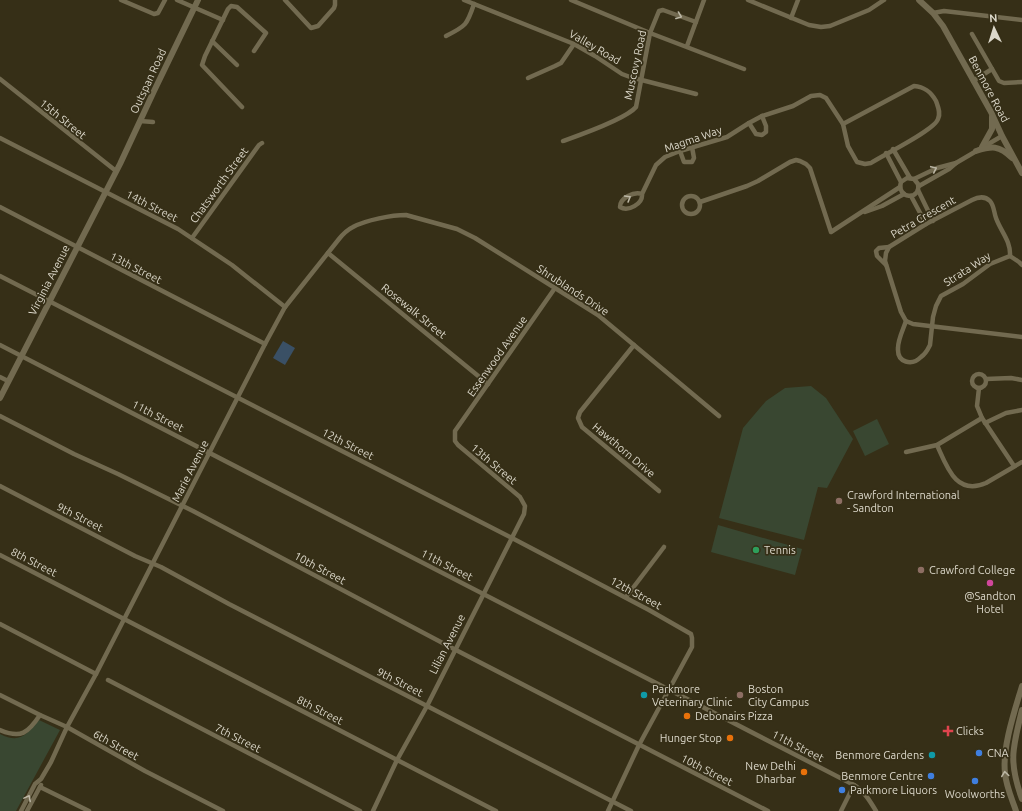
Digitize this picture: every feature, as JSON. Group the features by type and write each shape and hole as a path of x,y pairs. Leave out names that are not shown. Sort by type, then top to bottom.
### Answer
{"street":[{"path":"121,0 154,14 158,13 165,0"},
{"path":"177,0 223,20"},
{"name":"Outspan Road","path":"116,171 198,0"},
{"path":"285,0 311,28 318,26 334,8 335,0"},
{"name":"Valley Road","path":"464,0 574,44 622,74 641,81 696,94"},
{"path":"571,0 650,33 744,69"},
{"path":"687,46 704,0"},
{"path":"748,0 791,18 821,27 830,26 869,10 884,0"},
{"path":"791,18 798,0"},
{"name":"Benmore Road","path":"919,0 934,13 943,26 991,112 1002,136 1022,172"},
{"path":"446,36 467,23 474,4"},
{"path":"242,107 202,65 212,41 230,7 235,6 266,33 254,51"},
{"name":"Muscovy Road","path":"563,141 633,111 637,104 650,33 658,12 662,10 696,22"},
{"path":"934,13 944,11 1022,20"},
{"path":"972,34 997,79 1001,83 1022,82"},
{"path":"212,41 237,65"},
{"path":"528,78 561,63 574,44"},
{"path":"973,81 992,69"},
{"name":"15th Street","path":"0,80 116,171"},
{"path":"914,86 925,89 931,93 939,111 937,123 930,129 870,163 864,164 857,162 848,146 843,124 914,86"},
{"name":"Magma Way","path":"642,194 636,193 629,196 622,201 620,207 626,209 642,200 642,194 651,175 659,162 665,157 727,137 762,116 793,106 811,96 820,95 826,98 843,124"},
{"path":"979,149 992,129 991,112"},
{"path":"749,123 756,134 762,135 766,132 766,129 762,116"},
{"path":"140,121 153,122"},
{"path":"911,196 915,194 918,188 956,163 1002,136"},
{"name":"14th Street","path":"0,138 178,229 232,265 285,307"},
{"name":"Chatsworth Street","path":"192,238 259,145 262,143"},
{"path":"680,151 684,162 692,162 694,158 692,148"},
{"path":"979,149 999,148 1016,162"},
{"path":"893,149 912,178 916,181 933,220"},
{"path":"886,153 904,194"},
{"path":"700,202 747,186 796,160 806,164 810,168 831,232 901,185 905,179 956,163"},
{"name":"Virginia Avenue","path":"0,398 116,171"},
{"path":"861,213 882,206 904,194 911,196 926,224"},
{"path":"687,197 696,197 700,202 699,210 694,214 686,213 683,208 683,202 687,197"},
{"name":"Petra Crescent","path":"906,321 901,312 886,265 885,257 889,247 933,220 976,198 985,198 990,201 996,218 1010,245 1010,256"},
{"name":"13th Street","path":"0,207 265,344"},
{"name":"Marie Avenue","path":"27,811 40,787 41,779 67,728 285,307 344,233 353,227 364,223 398,215"},
{"name":"Shrublands Drive","path":"398,215 419,218 466,234 495,250 598,315 719,416"},
{"path":"886,265 877,256 876,251 879,248 889,247"},
{"name":"Rosewalk Street","path":"328,253 488,384"},
{"path":"1010,256 1022,265"},
{"name":"Strata Way","path":"906,321 898,342 900,357 906,362 915,361 921,358 928,350 935,310 941,296 963,284 990,264 1010,256"},
{"name":"12th Street","path":"0,276 512,538 686,630 691,636 692,647 668,690"},
{"name":"Essenwood Avenue","path":"454,434 456,428 555,288"},
{"path":"906,321 913,324 1022,337"},
{"name":"11th Street","path":"0,345 854,785 866,795 876,811"},
{"name":"Hawthorn Drive","path":"634,345 580,412 578,418 582,426 629,468 659,491"},
{"path":"979,388 973,384 973,378 978,374 983,375 986,378 1011,378 1022,380"},
{"path":"0,377 8,381"},
{"path":"979,388 985,385 986,378"},
{"path":"979,388 977,406 984,421 1014,466"},
{"path":"906,452 937,446 984,421 1016,410 1022,410"},
{"name":"10th Street","path":"0,416 74,454 182,506 454,650 768,811"},
{"name":"13th Street","path":"454,434 455,441 459,447 520,497 525,506"},
{"path":"937,446 945,464 955,479 965,485 981,486 1022,462"},
{"name":"9th Street","path":"0,486 161,567 631,811"},
{"name":"Lilian Avenue","path":"373,811 397,760 427,706 524,514 525,506"},
{"path":"626,597 664,547"},
{"name":"8th Street","path":"0,555 496,811"},
{"path":"0,624 96,674"},
{"name":"7th Street","path":"108,680 360,811"},
{"path":"1016,811 1007,783 1004,764 1022,686"},
{"path":"608,811 635,753 668,690"},
{"name":"6th Street","path":"0,695 67,728 145,771 223,811"},
{"path":"1022,710 1013,750 1013,766 1022,799"},
{"path":"0,730 15,735 24,733 31,728 40,715"},
{"name":"Marie Avenue","path":"21,811 35,784 41,779"},
{"path":"1017,784 1022,793"},
{"path":"841,811 854,785"},
{"path":"40,787 89,811"}],"green space":[{"path":"811,386 826,398 853,439 827,488 818,487 804,540 719,518 743,428 766,401 785,388"},
{"path":"877,419 889,444 865,456 853,431"},
{"name":"Tennis","path":"718,525 802,549 795,575 711,552"},
{"path":"39,720 60,730 16,811 0,811 0,734 7,737 18,738 26,734"}],"water":[{"path":"283,341 295,348 285,365 273,358"}],"place":[{"name":"Crawford International - Sandton","path":"839,501"},
{"name":"Tennis","path":"756,550"},
{"name":"Crawford College","path":"921,570"},
{"name":"@Sandton Hotel","path":"990,583"},
{"name":"Parkmore Veterinary Clinic","path":"644,695"},
{"name":"Boston City Campus","path":"740,695"},
{"name":"Debonairs Pizza","path":"687,716"},
{"name":"Clicks","path":"948,731"},
{"name":"Hunger Stop","path":"730,738"},
{"name":"CNA","path":"979,753"},
{"name":"Benmore Gardens","path":"932,755"},
{"name":"New Delhi Dharbar","path":"804,772"},
{"name":"Benmore Centre","path":"931,776"},
{"name":"Woolworths","path":"975,781"},
{"name":"Parkmore Liquors","path":"842,790"}]}
